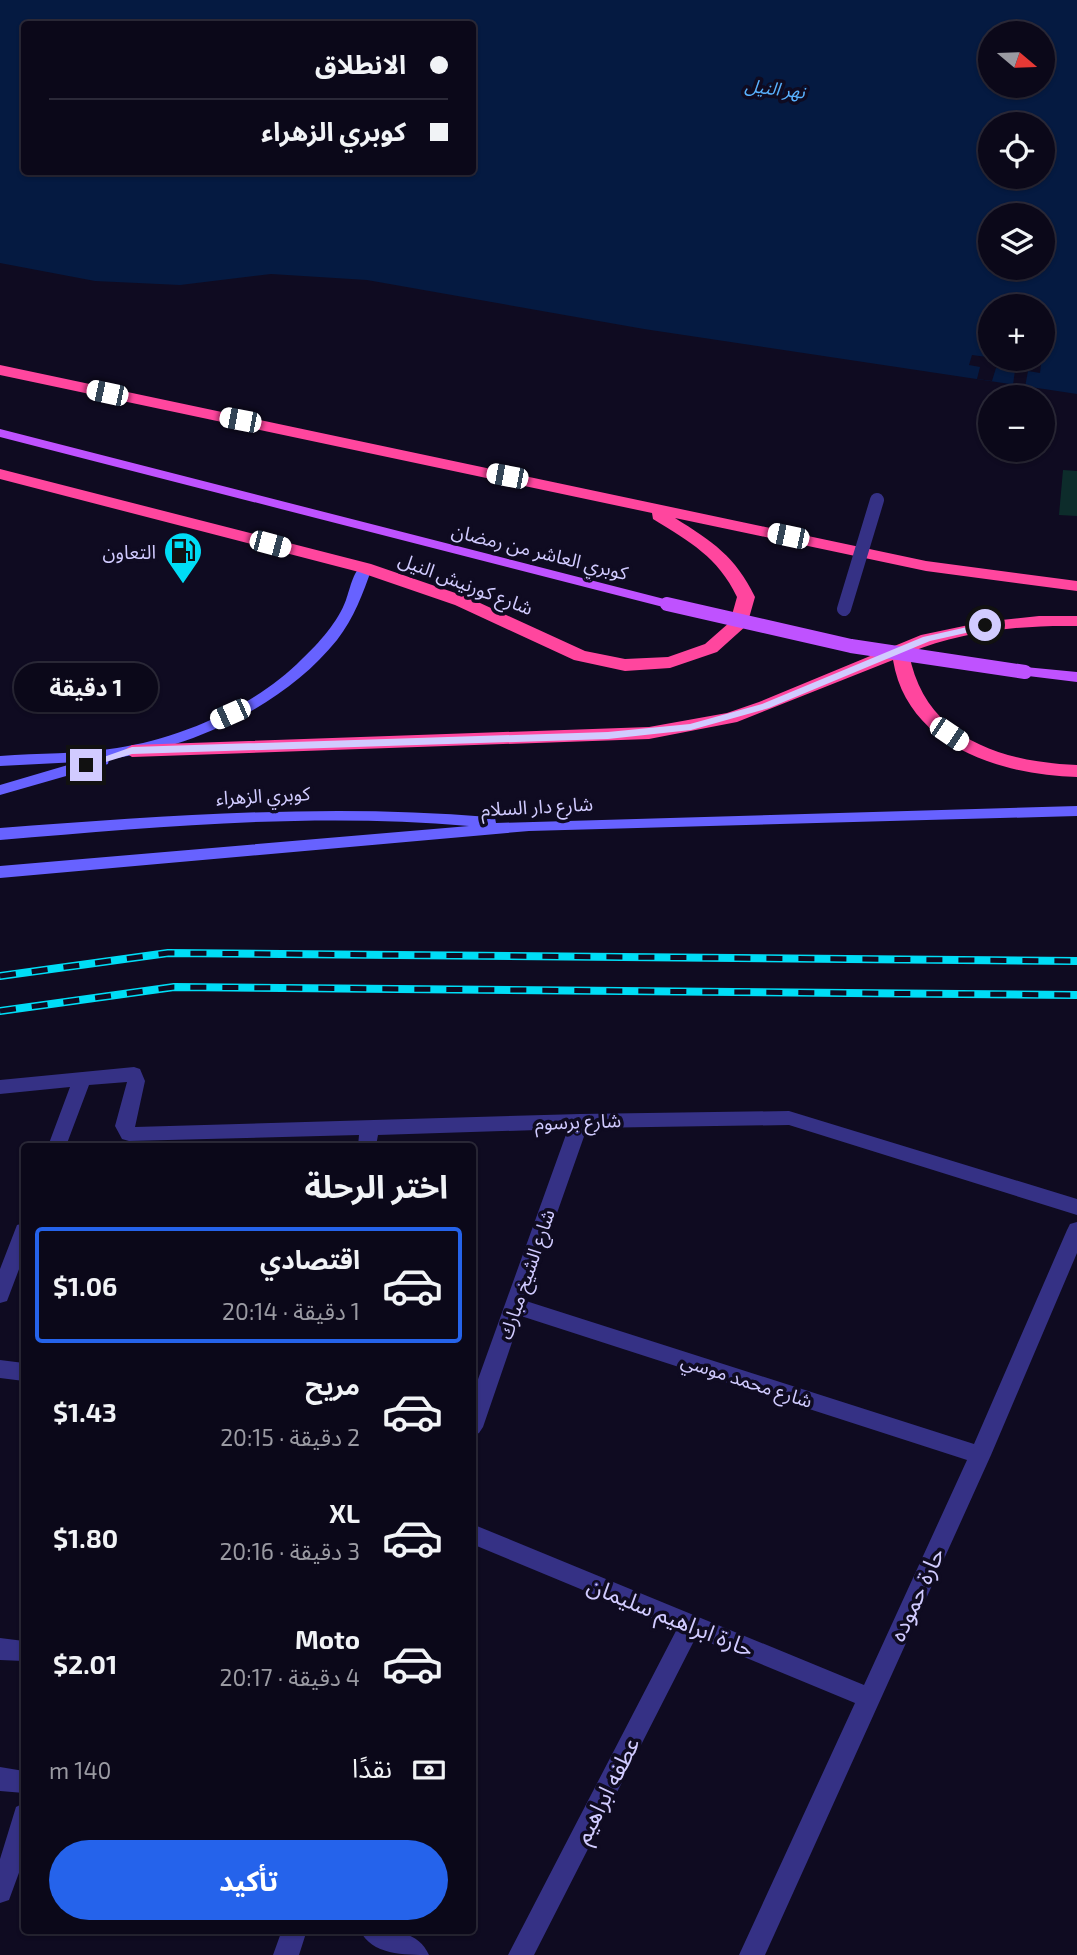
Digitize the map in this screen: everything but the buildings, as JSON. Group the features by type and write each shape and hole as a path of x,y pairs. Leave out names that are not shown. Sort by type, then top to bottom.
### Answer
{"highway":[{"name":"شارع كورنيش النيل","path":"0,370 926,566 1077,586"},
{"name":"شارع كورنيش النيل","path":"0,474 365,568 461,601 580,656 625,665 670,662 711,648 738,625 746,597 742,583 721,558 669,520 640,504"},
{"path":"132,751 649,733 691,727 742,714 926,639 985,625 1048,620 1077,621"},
{"path":"900,650 900,669 906,688 918,708 937,725 974,748 1014,763 1077,771"}],"main road":[{"name":"كوبري العاشر من رمضان","path":"0,433 757,626 937,661 1077,677"},
{"path":"0,790 132,751 230,714 292,676 336,634 360,590 365,568"},
{"path":"0,761 132,751"},
{"name":"شارع دار السلام","path":"0,872 529,826 1077,811"},
{"name":"كوبري الزهراء","path":"0,834 286,813 368,813 529,826"}],"street":[{"path":"844,609 877,500"},
{"name":"شارع برسوم","path":"83,1077 134,1074 136,1081 124,1126 128,1134 368,1137 580,1121 789,1118 1077,1207"},
{"path":"0,1087 83,1077 58,1143"},
{"name":"شارع الشيخ مبارك","path":"476,1415 580,1121"},
{"name":"حارة حموده","path":"752,1955 980,1454 1077,1230"},
{"path":"0,1295 21,1239"},
{"name":"شارع محمد موسي","path":"515,1306 980,1454"},
{"path":"0,1369 21,1372"},
{"name":"حارة ابراهيم سليمان","path":"476,1536 869,1698"},
{"name":"عطفه ابراهيم","path":"521,1955 691,1625"},
{"path":"0,1649 21,1651"},
{"path":"0,1779 21,1782"},
{"path":"0,1891 8,1875 21,1826"},
{"path":"286,1955 294,1934"},
{"path":"379,1934 416,1955"}],"green space":[{"path":"1063,470 1077,471 1077,516 1059,515"}],"water":[{"name":"نهر النيل","path":"0,0 1077,0 1077,394 1055,391 1055,385 1017,385 644,329 367,280 271,274 180,285 95,281 0,263"}],"pier":[{"path":"972,355 978,356 978,367 969,365"},
{"path":"979,371 995,371 992,381 977,379"},
{"path":"1015,371 1028,371 1025,385 1013,385"}],"railway":[{"path":"0,976 168,953 1077,961"},
{"path":"0,1011 174,987 1077,995"}],"place":[{"name":"التعاون","path":"183,585"}],"route":[{"path":"86,765 132,751 608,736 691,727 766,706 926,639 985,625"}]}
